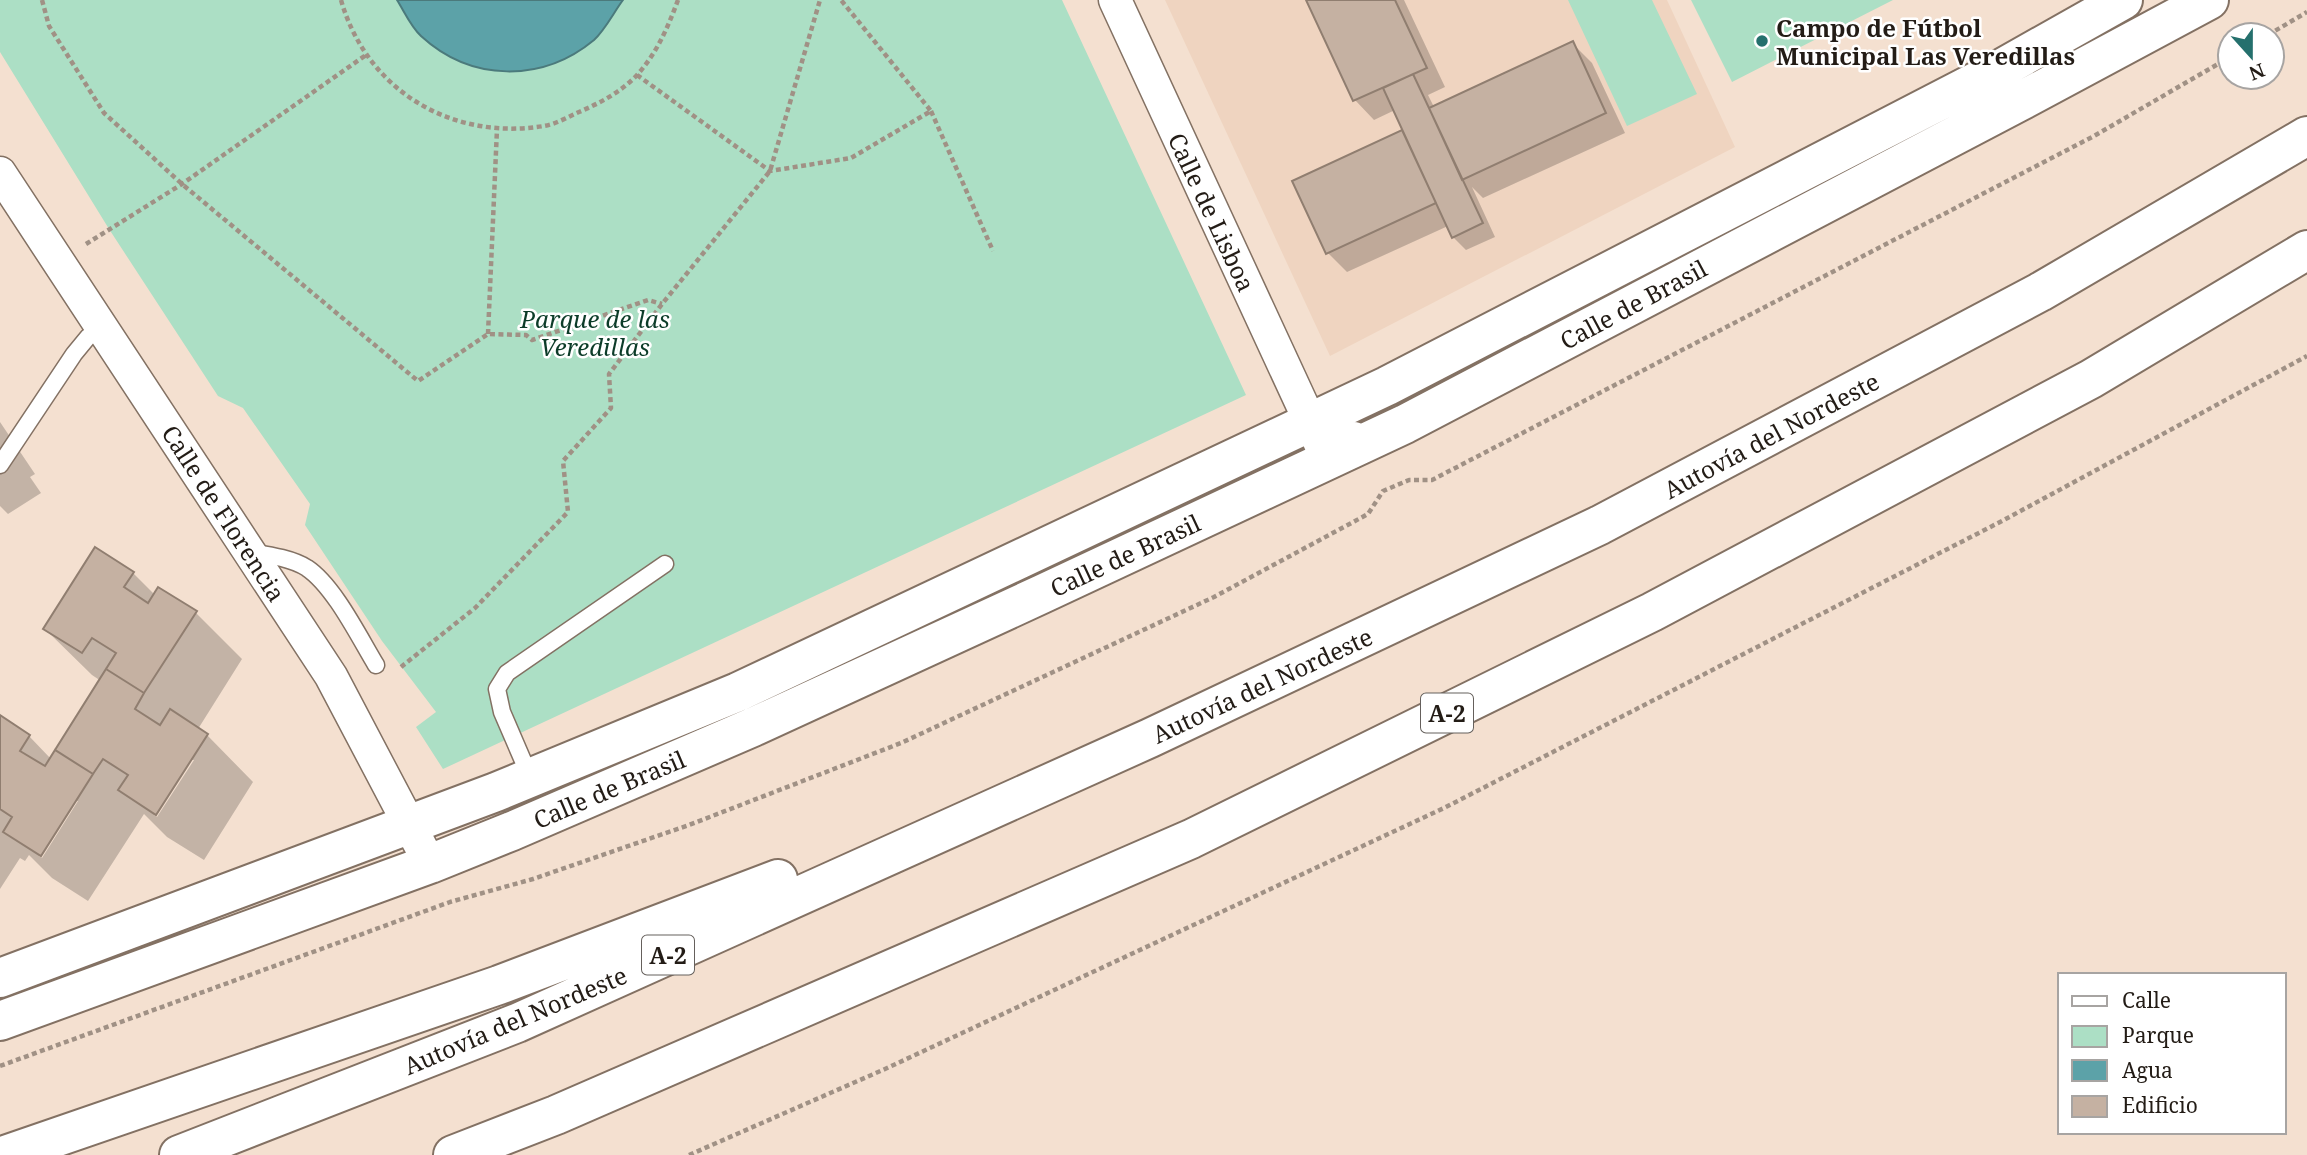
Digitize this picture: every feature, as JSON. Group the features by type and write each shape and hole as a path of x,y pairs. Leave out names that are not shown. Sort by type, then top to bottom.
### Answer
{"main road":[{"name":"Calle de Brasil","path":"0,978 409,825 738,692 1399,380 1973,84 2123,0"},
{"name":"Calle de Brasil","path":"0,1021 430,864 752,727 1381,435 2005,110 2209,0"},
{"name":"Autovía del Nordeste","path":"179,1155 517,1023 1150,738 1601,525 2040,292 2307,136"},
{"name":"A-2","path":"453,1155 556,1115 1191,839 1652,612 2091,379 2307,250"},
{"path":"5,1155 499,985 1150,738"},
{"path":"466,1155 556,1115"}],"street":[{"name":"Calle de Lisboa","path":"1115,0 1324,452 1362,434 1381,435"},
{"name":"Calle de Florencia","path":"0,173 331,676 430,864"}],"lane":[{"path":"0,465 74,354 88,337 101,327"},
{"path":"249,552 282,558 306,568 326,585 376,665"},
{"path":"530,778 502,712 497,689 507,673 665,564"}],"path":[{"path":"42,0 50,26 104,113 182,184 418,381 488,334 526,335 532,340 648,300 662,304"},
{"path":"341,0 346,17 366,55 397,89 425,108 458,122 497,129 547,126 605,101 637,75 666,34 678,0"},
{"path":"392,675 475,608 568,512 563,461 611,408 610,374 662,304 770,171 820,0"},
{"path":"841,0 931,111 993,251"},
{"path":"2286,24 2307,12"},
{"path":"58,261 182,184 366,55"},
{"path":"0,1066 450,902 533,879 690,825 901,743 1214,597 1368,514 1383,491 1409,480 1433,480 2094,136 2216,65"},
{"path":"637,75 770,171 851,158 931,111"},
{"path":"488,334 497,129"},
{"path":"689,1155 885,1069 1444,808 2002,521 2307,356"}],"shaded area":[{"path":"1165,0 1667,0 1735,147 1330,356"}],"green space":[{"name":"Parque de las Veredillas","path":"0,0 1062,0 1246,395 443,769 416,727 436,712 382,641 305,525 310,504 243,408 218,396 109,229 0,52"},
{"path":"1568,0 1652,0 1697,94 1627,126"},
{"name":"Campo de Fútbol Municipal Las Veredillas","path":"1691,0 1893,0 1732,82"}],"water":[{"path":"397,0 623,0 598,36 574,54 530,70 507,71 484,69 441,51 417,32"}],"building":[{"path":"1306,0 1395,0 1427,68 1353,101"},
{"path":"1573,41 1606,113 1462,180 1429,108"},
{"path":"1413,74 1483,223 1452,238 1383,88"},
{"path":"1402,130 1436,203 1326,254 1292,181"},
{"path":"95,547 134,572 124,587 148,603 158,587 197,611 144,693 106,669 116,653 92,638 82,653 43,629"},
{"path":"106,669 144,693 135,709 160,725 170,709 208,734 156,815 118,790 128,775 103,759 93,774 55,750"},
{"path":"0,715 30,735 20,751 45,766 55,750 93,774 41,856 3,832 12,817 0,809"}],"place":[{"name":"Campo de Fútbol Municipal Las Veredillas","path":"1762,41"}]}
